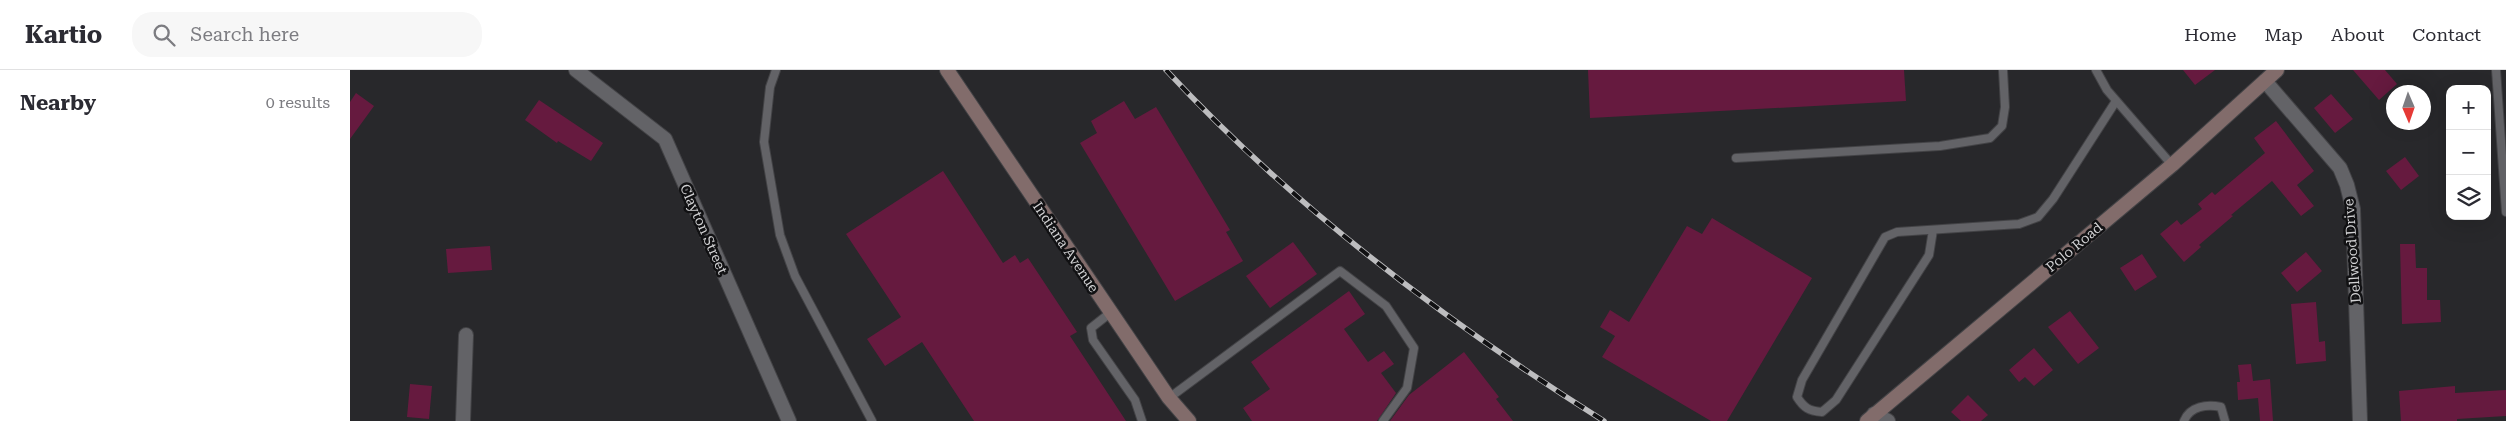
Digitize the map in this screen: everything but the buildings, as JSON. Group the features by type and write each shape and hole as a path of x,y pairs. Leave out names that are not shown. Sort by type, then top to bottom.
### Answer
{"main road":[{"name":"Indiana Avenue","path":"946,70 1183,420"},
{"name":"Polo Road","path":"1871,418 2172,165 2277,70"}],"street":[{"name":"Clayton Street","path":"576,70 665,139 789,421"},
{"name":"Dellwood Drive","path":"2265,81 2340,168 2347,186 2353,209 2360,421"},
{"path":"463,421 466,335"},
{"path":"1871,418 1888,421"}],"lane":[{"path":"776,70 770,87 764,142 780,235 794,276 872,421"},
{"path":"1736,158 1940,146 1990,138 2002,126 2005,106 2003,70"},
{"path":"2096,70 2106,90 2172,165"},
{"path":"2496,70 2506,212"},
{"path":"1934,230 1929,255 1836,400 1822,412 1810,411 1802,406 1797,397 1802,380 1884,236 1897,232 2019,224 2038,217 2053,199 2116,101"},
{"path":"1169,398 1340,271 1386,306 1414,348 1407,388 1383,421"},
{"path":"1110,313 1091,328 1093,340 1135,400 1142,421"},
{"path":"2184,421 2192,411 2210,405 2221,407 2225,421"}],"railway":[{"path":"1166,70 1266,168 1374,260 1487,344 1604,421"}]}
